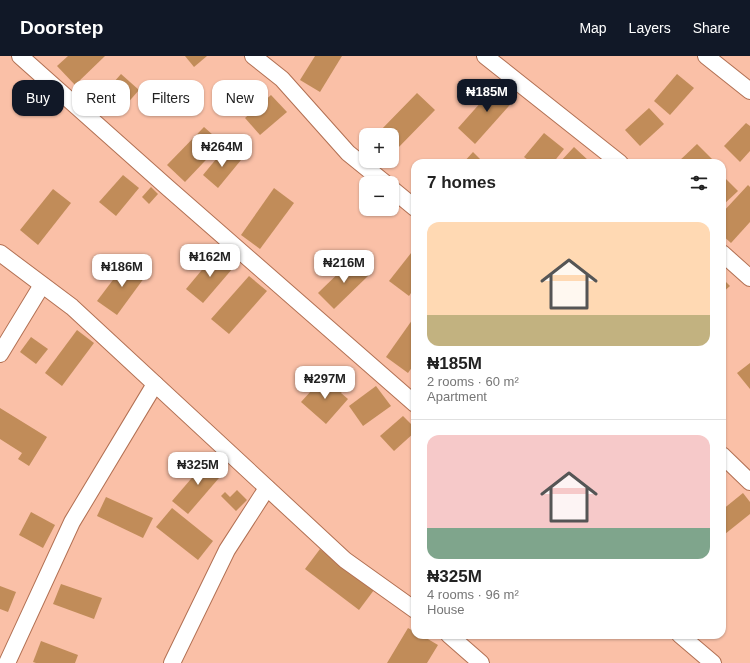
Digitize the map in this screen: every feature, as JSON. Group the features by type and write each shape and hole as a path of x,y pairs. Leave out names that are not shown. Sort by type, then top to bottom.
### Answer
{"street":[{"path":"20,56 411,400"},
{"path":"253,56 282,79 348,153 376,176"},
{"path":"485,56 615,159"},
{"path":"706,56 750,91"},
{"path":"399,195 411,205"},
{"path":"0,253 72,307 345,560 411,607"},
{"path":"726,257 750,278"},
{"path":"0,354 42,285"},
{"path":"7,663 72,522 155,384"},
{"path":"726,459 750,482"},
{"path":"172,663 227,550 267,488"},
{"path":"453,639 480,663"},
{"path":"685,639 713,663"}],"building":[{"path":"68,56 105,56 80,80 72,80 72,82 57,66"},
{"path":"185,56 207,56 194,67"},
{"path":"315,56 342,56 320,92 300,80"},
{"path":"121,74 128,80 116,80"},
{"path":"677,74 694,88 670,115 654,101"},
{"path":"130,82 138,89 130,100"},
{"path":"499,82 517,97 475,144 458,128"},
{"path":"417,93 435,110 399,147 399,128 383,128"},
{"path":"271,95 287,112 260,135 245,118 247,116 268,116 268,98"},
{"path":"649,108 664,124 640,146 625,130"},
{"path":"746,123 750,126 750,151 740,162 724,146"},
{"path":"204,127 222,143 185,182 167,165"},
{"path":"544,133 564,149 556,159 527,159 524,157"},
{"path":"697,144 712,159 681,159"},
{"path":"226,147 241,160 218,188 203,175"},
{"path":"574,147 587,159 563,159"},
{"path":"473,152 480,159 467,159"},
{"path":"123,175 139,188 116,216 99,202"},
{"path":"726,179 738,191 726,202"},
{"path":"748,185 750,187 750,222 731,243 726,239 726,209"},
{"path":"151,187 158,194 149,204 142,197"},
{"path":"274,188 294,203 260,249 241,235"},
{"path":"53,189 71,203 38,245 20,230"},
{"path":"216,253 233,268 203,303 186,289"},
{"path":"411,253 411,293 409,296 389,281"},
{"path":"353,259 369,275 334,309 318,293"},
{"path":"128,260 147,274 117,315 97,301"},
{"path":"249,276 267,291 229,334 211,319"},
{"path":"726,282 730,286 726,290"},
{"path":"411,322 411,369 408,373 386,357"},
{"path":"77,330 94,343 62,386 45,373"},
{"path":"31,337 48,349 36,364 20,352"},
{"path":"750,363 750,389 737,373"},
{"path":"322,379 328,384 333,379 344,389 341,393 348,399 326,424 301,402"},
{"path":"376,386 391,406 363,426 349,406"},
{"path":"0,408 47,437 29,466 18,459 22,453 0,439"},
{"path":"403,416 411,424 411,436 394,451 380,436"},
{"path":"209,458 225,471 188,514 172,501"},
{"path":"237,490 247,500 236,511 221,496 225,492 230,497"},
{"path":"743,493 750,502 750,514 726,533 726,507"},
{"path":"106,497 153,518 143,538 97,516"},
{"path":"172,508 213,541 198,560 156,527"},
{"path":"31,512 55,525 43,548 19,535"},
{"path":"320,549 374,590 359,610 305,569"},
{"path":"61,584 102,598 94,619 53,604"},
{"path":"0,586 16,592 8,612 0,609"},
{"path":"408,628 411,630 411,639 428,639 438,645 427,663 387,663"},
{"path":"41,641 78,655 75,663 33,662"}]}
